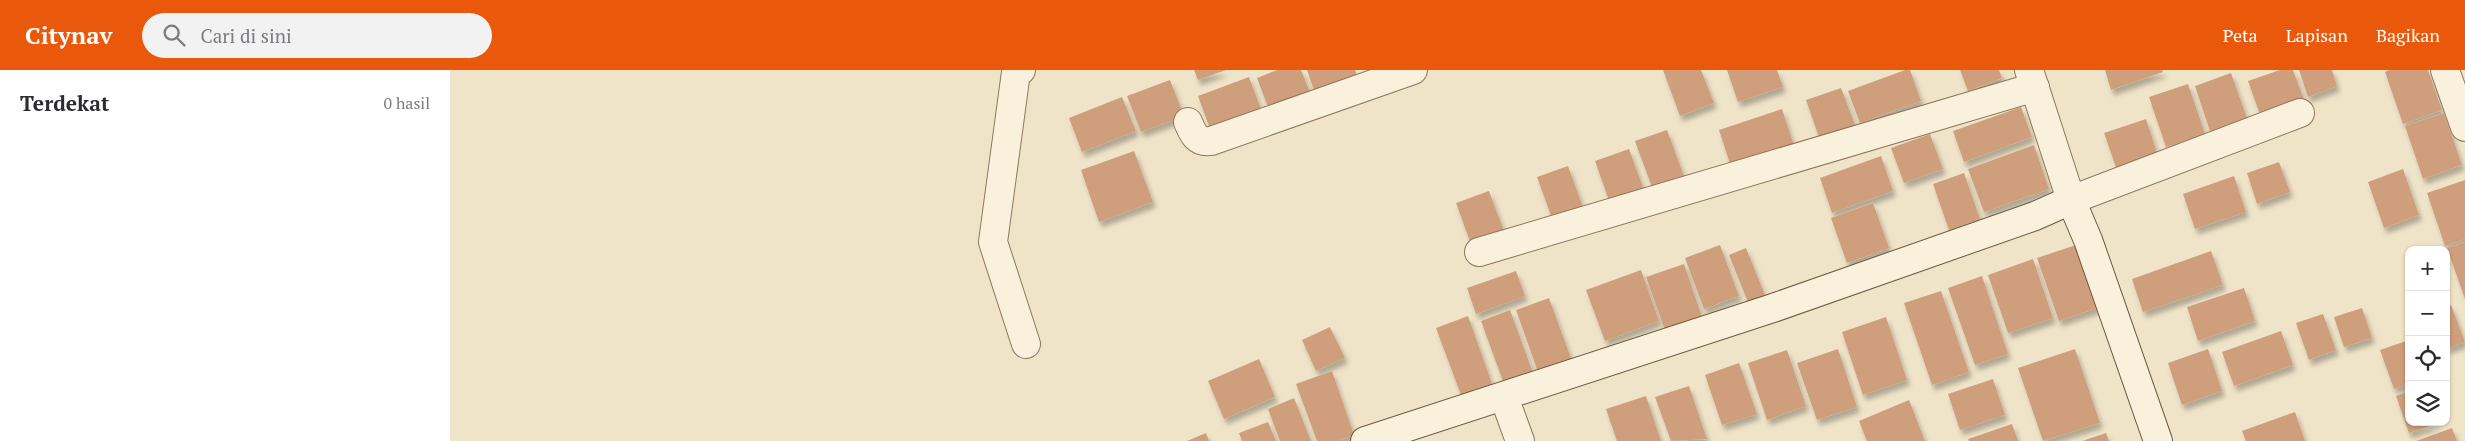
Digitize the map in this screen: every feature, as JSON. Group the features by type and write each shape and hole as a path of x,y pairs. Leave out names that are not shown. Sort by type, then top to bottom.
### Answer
{"street":[{"path":"1021,70 1016,72 993,242 1026,344"},
{"path":"1188,122 1197,139 1211,141 1413,70"},
{"path":"2445,70 2465,127"},
{"path":"1479,252 2032,79 2071,200 2088,240 2158,441"},
{"path":"1364,441 1773,308 2035,216 2071,200 2300,112"},
{"path":"1504,397 1520,441"}],"building":[{"path":"1194,70 1226,70 1198,80"},
{"path":"1277,70 1301,70 1313,100 1271,115 1257,78"},
{"path":"1307,70 1355,70 1360,83 1317,99"},
{"path":"1663,70 1701,70 1714,103 1680,116"},
{"path":"1727,70 1777,70 1783,87 1738,102"},
{"path":"1905,70 1910,70 1921,101 1860,123 1848,91"},
{"path":"1960,70 1999,70 2002,78 1968,91"},
{"path":"2105,70 2162,70 2163,72 2111,90"},
{"path":"2280,70 2293,70 2306,105 2262,120 2248,81"},
{"path":"2299,70 2332,70 2337,86 2308,97"},
{"path":"2389,70 2428,70 2442,110 2403,124 2385,72"},
{"path":"2231,73 2249,124 2212,137 2195,86"},
{"path":"1249,77 1264,117 1213,137 1198,96"},
{"path":"1170,80 1184,116 1141,132 1127,96"},
{"path":"2188,84 2205,134 2166,147 2149,97"},
{"path":"1841,88 1857,130 1821,143 1806,100"},
{"path":"1122,97 1136,131 1082,152 1069,118"},
{"path":"2021,107 2032,137 1964,162 1953,131"},
{"path":"1782,109 1796,152 1733,173 1719,130"},
{"path":"2444,113 2462,165 2423,179 2405,126"},
{"path":"2146,119 2158,156 2117,170 2104,133"},
{"path":"1667,130 1685,179 1653,190 1635,141"},
{"path":"1930,134 1943,169 1904,183 1891,148"},
{"path":"2034,145 2049,189 1984,212 1968,169"},
{"path":"1629,149 1645,193 1611,206 1595,161"},
{"path":"1134,151 1153,202 1099,222 1081,170"},
{"path":"1881,156 1893,191 1832,213 1820,178"},
{"path":"2279,162 2290,192 2257,204 2247,173"},
{"path":"1568,166 1585,213 1554,224 1537,177"},
{"path":"2403,169 2419,215 2384,228 2368,182"},
{"path":"1964,173 1980,219 1949,230 1933,184"},
{"path":"2234,176 2246,212 2195,229 2183,194"},
{"path":"2465,180 2465,239 2445,246 2427,193"},
{"path":"1489,191 1505,234 1472,247 1456,203"},
{"path":"1873,203 1889,248 1847,263 1831,218"},
{"path":"2465,242 2465,299 2450,256 2450,247"},
{"path":"2079,244 2100,307 2059,321 2037,258"},
{"path":"1720,245 1739,296 1704,309 1685,258"},
{"path":"1746,248 1767,300 1750,307 1729,255"},
{"path":"2211,251 2223,285 2143,312 2132,279"},
{"path":"2033,259 2053,318 2008,333 1988,275"},
{"path":"1684,264 1703,320 1666,333 1646,277"},
{"path":"1641,270 1659,321 1605,341 1586,290"},
{"path":"1516,271 1525,296 1476,314 1467,288"},
{"path":"1982,276 2008,354 1975,365 1948,288"},
{"path":"2244,288 2255,321 2198,341 2187,307"},
{"path":"1941,291 1969,372 1932,385 1904,303"},
{"path":"1549,298 1572,361 1538,372 1516,310"},
{"path":"2450,305 2465,342 2450,348 2450,336"},
{"path":"2362,308 2372,338 2344,347 2334,317"},
{"path":"1510,310 1533,373 1504,384 1481,321"},
{"path":"2323,314 2336,350 2309,360 2296,323"},
{"path":"1468,316 1492,384 1461,395 1436,328"},
{"path":"1886,317 1907,380 1863,395 1842,332"},
{"path":"1330,327 1345,358 1316,371 1302,340"},
{"path":"2281,331 2293,365 2234,386 2222,352"},
{"path":"2405,341 2405,385 2394,389 2380,350"},
{"path":"1838,349 1857,407 1817,420 1797,363"},
{"path":"2075,349 2100,423 2043,441 2018,368"},
{"path":"2208,349 2222,391 2182,405 2168,363"},
{"path":"1787,350 1806,406 1767,420 1748,363"},
{"path":"1259,359 1275,397 1224,419 1208,381"},
{"path":"1739,363 1757,414 1722,425 1705,375"},
{"path":"1332,371 1354,435 1337,441 1317,441 1296,384"},
{"path":"1993,379 2005,415 1960,430 1948,394"},
{"path":"1689,386 1707,439 1671,441 1655,397"},
{"path":"2405,393 2405,422 2396,396"},
{"path":"1646,396 1661,441 1617,441 1606,409"},
{"path":"1294,398 1311,441 1280,441 1268,409"},
{"path":"1909,400 1925,441 1867,441 1859,421"},
{"path":"2295,412 2305,441 2246,441 2242,431"},
{"path":"1268,422 1276,441 1242,441 1239,433"},
{"path":"2012,424 2018,441 1969,441 1968,439"},
{"path":"2407,426 2430,426 2409,433"},
{"path":"2452,428 2457,441 2416,441"},
{"path":"1206,433 1209,441 1187,441"},
{"path":"2106,433 2109,441 2082,441"}]}
